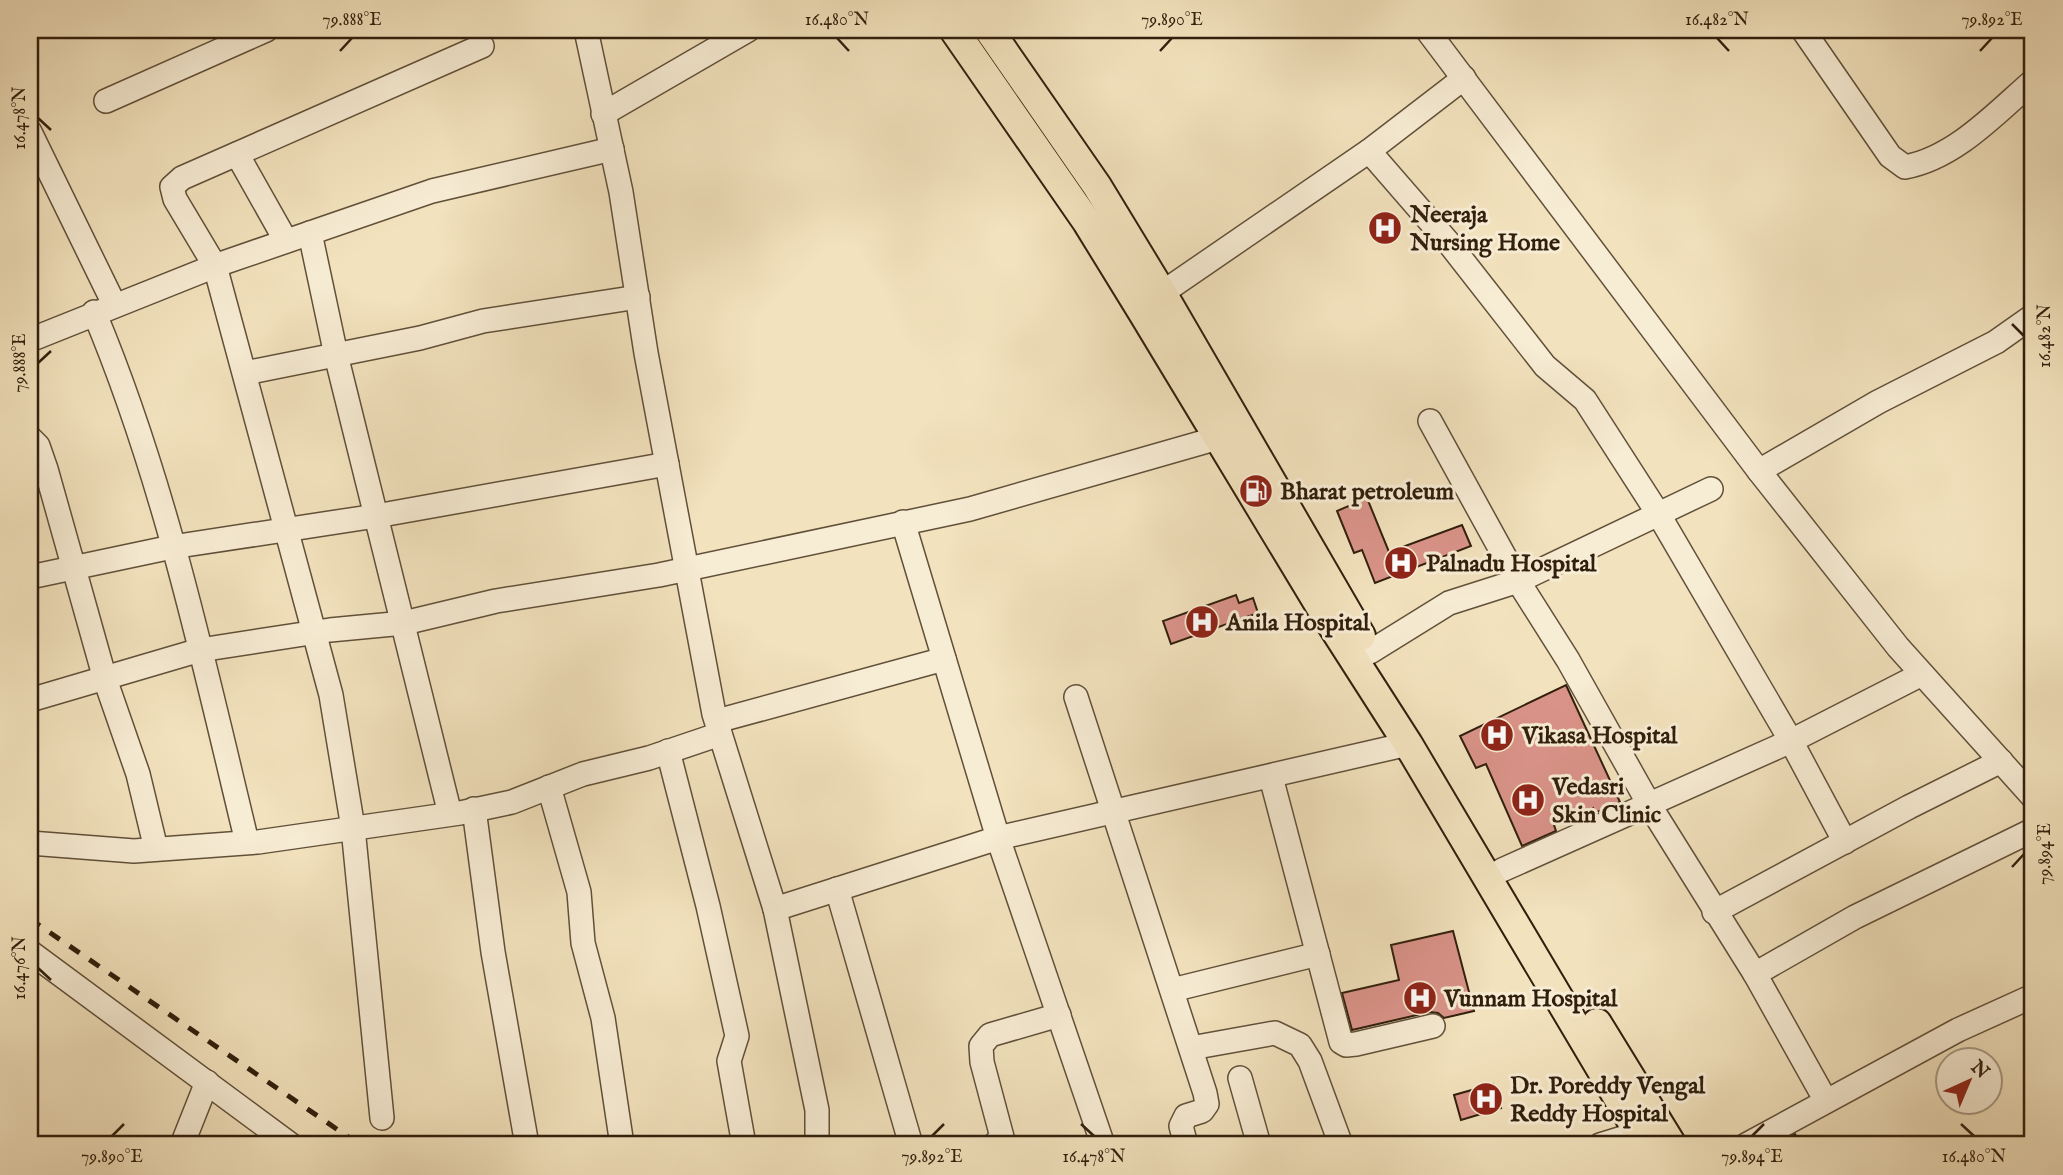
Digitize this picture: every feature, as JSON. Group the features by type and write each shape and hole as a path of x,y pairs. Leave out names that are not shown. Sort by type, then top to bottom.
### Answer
{"main road":[{"path":"954,30 1087,222 1408,744 1642,1139"},
{"path":"989,30 1090,176 1162,293 1370,652 1672,1145"}],"street":[{"path":"106,101 266,30"},
{"path":"586,30 612,149 667,464 718,727 775,909 817,1110 817,1145"},
{"path":"603,114 748,30"},
{"path":"1427,30 1759,471 1922,674 2033,797"},
{"path":"1803,30 1890,156 1905,167 1923,164 1968,136 2033,81"},
{"path":"382,1118 353,828 331,695 215,266 175,200 172,187 182,177 482,46"},
{"path":"1162,293 1369,151 1464,78"},
{"path":"30,132 104,308 200,650 247,842"},
{"path":"30,340 104,308 215,266 432,191 612,149"},
{"path":"1369,151 1448,242 1545,366 1586,400 1659,515 1791,741 1845,842"},
{"path":"237,154 286,241"},
{"path":"310,233 336,355 450,814"},
{"path":"245,373 420,338 483,321 638,297"},
{"path":"1759,471 1878,402 1996,342 2033,316"},
{"path":"1430,421 1518,581 1568,660 1650,806 1755,974 1826,1101"},
{"path":"30,438 38,446 42,457 75,565 105,679 138,774 156,849"},
{"path":"30,700 200,650 404,623 496,601 687,569 903,522 1038,491 1159,452 1219,438"},
{"path":"30,577 75,565 172,547 376,516 667,464"},
{"path":"1370,652 1449,603 1518,581 1711,489"},
{"path":"903,522 998,838 1103,1145"},
{"path":"30,843 134,851 247,842 450,814 512,802 583,774 668,751 718,727 944,659"},
{"path":"1502,870 1791,741 1922,674"},
{"path":"1076,697 1115,810 1207,1104 1202,1111 1186,1116 1181,1126 1186,1145"},
{"path":"775,909 998,838 1181,794 1271,778 1408,744"},
{"path":"668,751 737,1035 729,1062 744,1145"},
{"path":"1714,912 2001,761"},
{"path":"1271,778 1341,1042 1346,1045 1433,1026"},
{"path":"550,787 579,892 583,943 603,1018 622,1145"},
{"path":"474,809 492,952 527,1145"},
{"path":"1755,974 1855,916 2033,830"},
{"path":"838,889 911,1145"},
{"path":"30,952 287,1144"},
{"path":"1172,990 1318,954"},
{"path":"1746,1145 1958,1030 2033,996"},
{"path":"994,1145 1002,1137 982,1062 981,1046 990,1035 1059,1015"},
{"path":"1191,1048 1275,1033 1300,1045 1310,1061 1341,1145"},
{"path":"1240,1079 1259,1145"},
{"path":"181,1145 206,1082"},
{"path":"1600,1145 1642,1139"}],"building":[{"path":"1367,498 1389,552 1462,525 1471,546 1375,583 1362,550 1354,553 1337,511"},
{"path":"1236,595 1239,603 1253,598 1258,613 1171,644 1163,621"},
{"path":"1566,685 1620,802 1595,813 1593,808 1554,825 1556,831 1522,846 1486,764 1476,768 1460,736"},
{"path":"1453,931 1474,1011 1444,1018 1438,1013 1430,1012 1352,1030 1342,993 1399,980 1391,945"},
{"path":"1493,1084 1501,1108 1461,1120 1454,1095"},
{"path":"1795,1134 1801,1145 1775,1145"}],"railway":[{"path":"30,919 360,1145"}],"place":[{"name":"Neeraja Nursing Home","path":"1385,228"},
{"name":"Bharat petroleum","path":"1256,491"},
{"name":"Palnadu Hospital","path":"1401,563"},
{"name":"Anila Hospital","path":"1202,622"},
{"name":"Vikasa Hospital","path":"1497,735"},
{"name":"Vedasri Skin Clinic","path":"1528,800"},
{"name":"Vunnam Hospital","path":"1420,998"},
{"name":"Dr. Poreddy Vengal Reddy Hospital","path":"1486,1099"}]}
